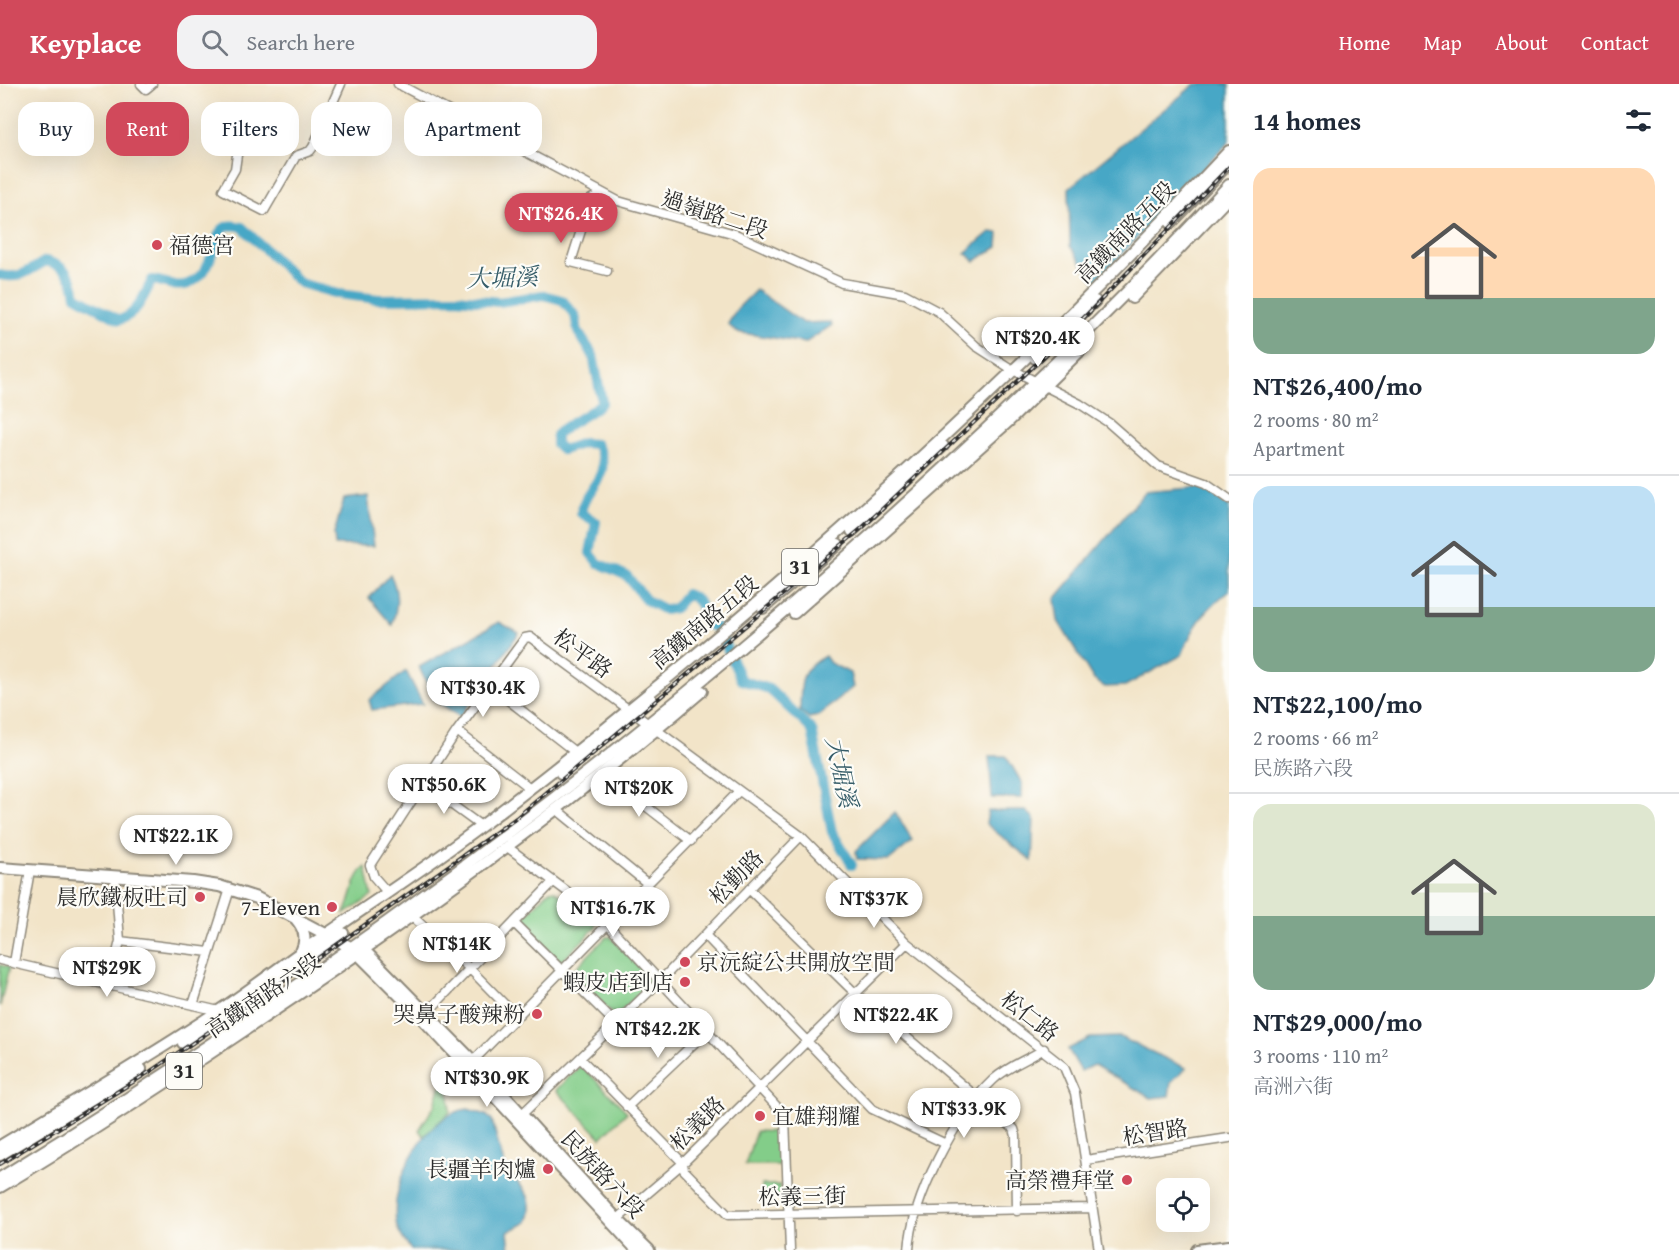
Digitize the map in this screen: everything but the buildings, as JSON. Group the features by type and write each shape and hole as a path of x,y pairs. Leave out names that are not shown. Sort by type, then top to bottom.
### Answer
{"main road":[{"name":"高鐵南路五段","path":"331,936 481,826 812,568 940,449 1229,151"},
{"name":"高鐵南路五段","path":"331,936 490,828 834,538 1016,372 1069,327 1229,163"},
{"name":"高鐵南路五段","path":"358,951 412,916 603,773 1041,384 1229,184"},
{"name":"高鐵南路五段","path":"358,951 504,837 654,727 836,577 1041,384 1229,196"},
{"path":"1200,216 1229,196"},
{"path":"911,467 940,449"},
{"path":"812,568 834,538"},
{"path":"836,577 856,550"},
{"name":"民族路六段","path":"0,868 193,882 230,889 257,898 358,951 470,1064 638,1250"},
{"path":"293,916 304,932 301,952"},
{"name":"高鐵南路六段","path":"0,1146 219,1011 301,952 331,936"},
{"name":"高鐵南路六段","path":"0,1155 220,1019 331,936"},
{"name":"高鐵南路六段","path":"0,1178 358,951"},
{"name":"高鐵南路六段","path":"0,1187 70,1145 358,951"},
{"path":"45,1128 72,1103"},
{"path":"70,1145 90,1123"},
{"name":"民族路六段","path":"614,1222 649,1250"},
{"path":"1197,1250 1229,1246"}],"street":[{"path":"141,84 146,89 152,84"},
{"path":"299,155 310,151 313,147 341,84"},
{"name":"過嶺路二段","path":"398,84 602,194 646,211 735,234 842,283 905,294 939,312 976,346 1016,372 1109,423 1158,466 1206,483 1229,499"},
{"path":"237,156 235,169 224,190 264,211 296,156"},
{"path":"602,194 591,199 571,262 607,271"},
{"name":"松平路","path":"388,893 374,876 370,865 457,731 525,639 530,637 632,710"},
{"path":"490,686 575,752"},
{"name":"松仁路","path":"632,710 801,836 907,943 1064,1067 1072,1081 1099,1250"},
{"path":"457,731 530,788"},
{"path":"603,773 691,841"},
{"path":"422,783 481,826"},
{"path":"470,1064 739,791"},
{"path":"556,809 648,884"},
{"name":"松勤路","path":"519,1117 661,980 801,836"},
{"path":"506,846 608,925 661,980 785,1118 790,1250"},
{"path":"14,963 30,870"},
{"path":"109,985 120,941 115,876"},
{"path":"424,1016 553,882"},
{"path":"193,1005 230,889"},
{"path":"749,889 856,994 1014,1129 1017,1210"},
{"path":"412,916 469,968 517,1017"},
{"path":"514,923 616,1024"},
{"path":"705,935 872,1109 946,1144"},
{"path":"120,941 209,952"},
{"name":"松義路","path":"614,1222 683,1163 907,943"},
{"path":"0,960 219,1011"},
{"path":"627,1107 707,1031"},
{"path":"909,1250 917,1212 946,1144 977,1097 995,1078 1044,1049"},
{"name":"松義三街","path":"580,1058 683,1163 684,1170 728,1215 1092,1208"},
{"name":"松智路","path":"1086,1160 1229,1138"}],"green space":[{"path":"366,867 372,896 344,915 355,883 361,871"},
{"path":"554,890 596,922 595,928 562,961 558,961 521,924 521,920 549,891"},
{"path":"606,937 611,937 650,979 650,983 618,1014 613,1014 573,976 573,971"},
{"path":"0,965 9,967 0,1006"},
{"path":"581,1065 627,1112 601,1138 556,1090"},
{"path":"463,1067 467,1072 449,1090 450,1112 424,1136 419,1130 435,1105 440,1088"},
{"path":"756,1131 778,1132 780,1165 745,1165"},
{"path":"762,1185 780,1185 781,1195 762,1195"}],"water":[{"path":"1195,84 1229,84 1229,142 1095,282 1070,246 1069,188"},
{"path":"990,232 999,233 998,247 975,261 965,253"},
{"path":"756,290 803,323 830,322 832,325 805,343 736,332 728,324 737,309"},
{"path":"1201,487 1229,506 1229,591 1200,620 1182,655 1125,686 1105,687 1094,680 1058,621 1055,599 1145,492"},
{"path":"368,496 374,546 335,545 334,534 344,499"},
{"path":"390,574 397,599 392,625 369,598"},
{"path":"499,622 519,633 460,717 434,699 419,667"},
{"path":"825,656 830,663 850,673 853,687 818,716 809,718 800,711 801,685 805,672"},
{"path":"406,671 423,704 372,710 369,700"},
{"path":"989,756 1006,756 1022,783 1022,798 992,798"},
{"path":"988,811 1026,811 1034,818 1032,861 986,824"},
{"path":"895,812 913,841 889,860 857,859 856,851"},
{"path":"1120,1037 1186,1068 1171,1082 1169,1096 1151,1098 1094,1065 1081,1071 1068,1049 1090,1038"},
{"path":"468,1109 486,1115 492,1120 504,1163 528,1196 530,1211 527,1222 508,1232 510,1250 411,1250 400,1233 396,1221 396,1205 405,1169 425,1136 438,1123 453,1113"}],"waterway":[{"name":"大堀溪","path":"0,275 19,275 46,261 53,263 67,272 73,282 76,296 119,320 131,314 143,298 152,280 183,285 199,277 207,267 218,236 223,229 230,226 242,227 300,283 338,294 378,299 456,298 499,302 543,295 562,300 575,315 578,332 593,355 602,402 556,435 556,444 563,450 583,443 596,444 601,456 603,465 601,474 587,496 581,513 596,522 590,553 598,563 627,576 646,600 665,610 675,608 686,594 696,599 708,625 718,628 741,680 769,689 812,730 832,832 852,865"}],"railway":[{"path":"0,1164 151,1071 318,958 516,818 862,528 1071,331 1229,167"}],"place":[{"name":"福德宮","path":"157,245"},
{"name":"晨欣鐵板吐司","path":"200,897"},
{"name":"7-Eleven","path":"332,907"},
{"name":"京沅綻公共開放空間","path":"685,962"},
{"name":"蝦皮店到店","path":"685,982"},
{"name":"哭鼻子酸辣粉","path":"537,1014"},
{"name":"宜雄翔耀","path":"760,1116"},
{"name":"長疆羊肉爐","path":"548,1169"},
{"name":"高榮禮拜堂","path":"1127,1180"}]}
